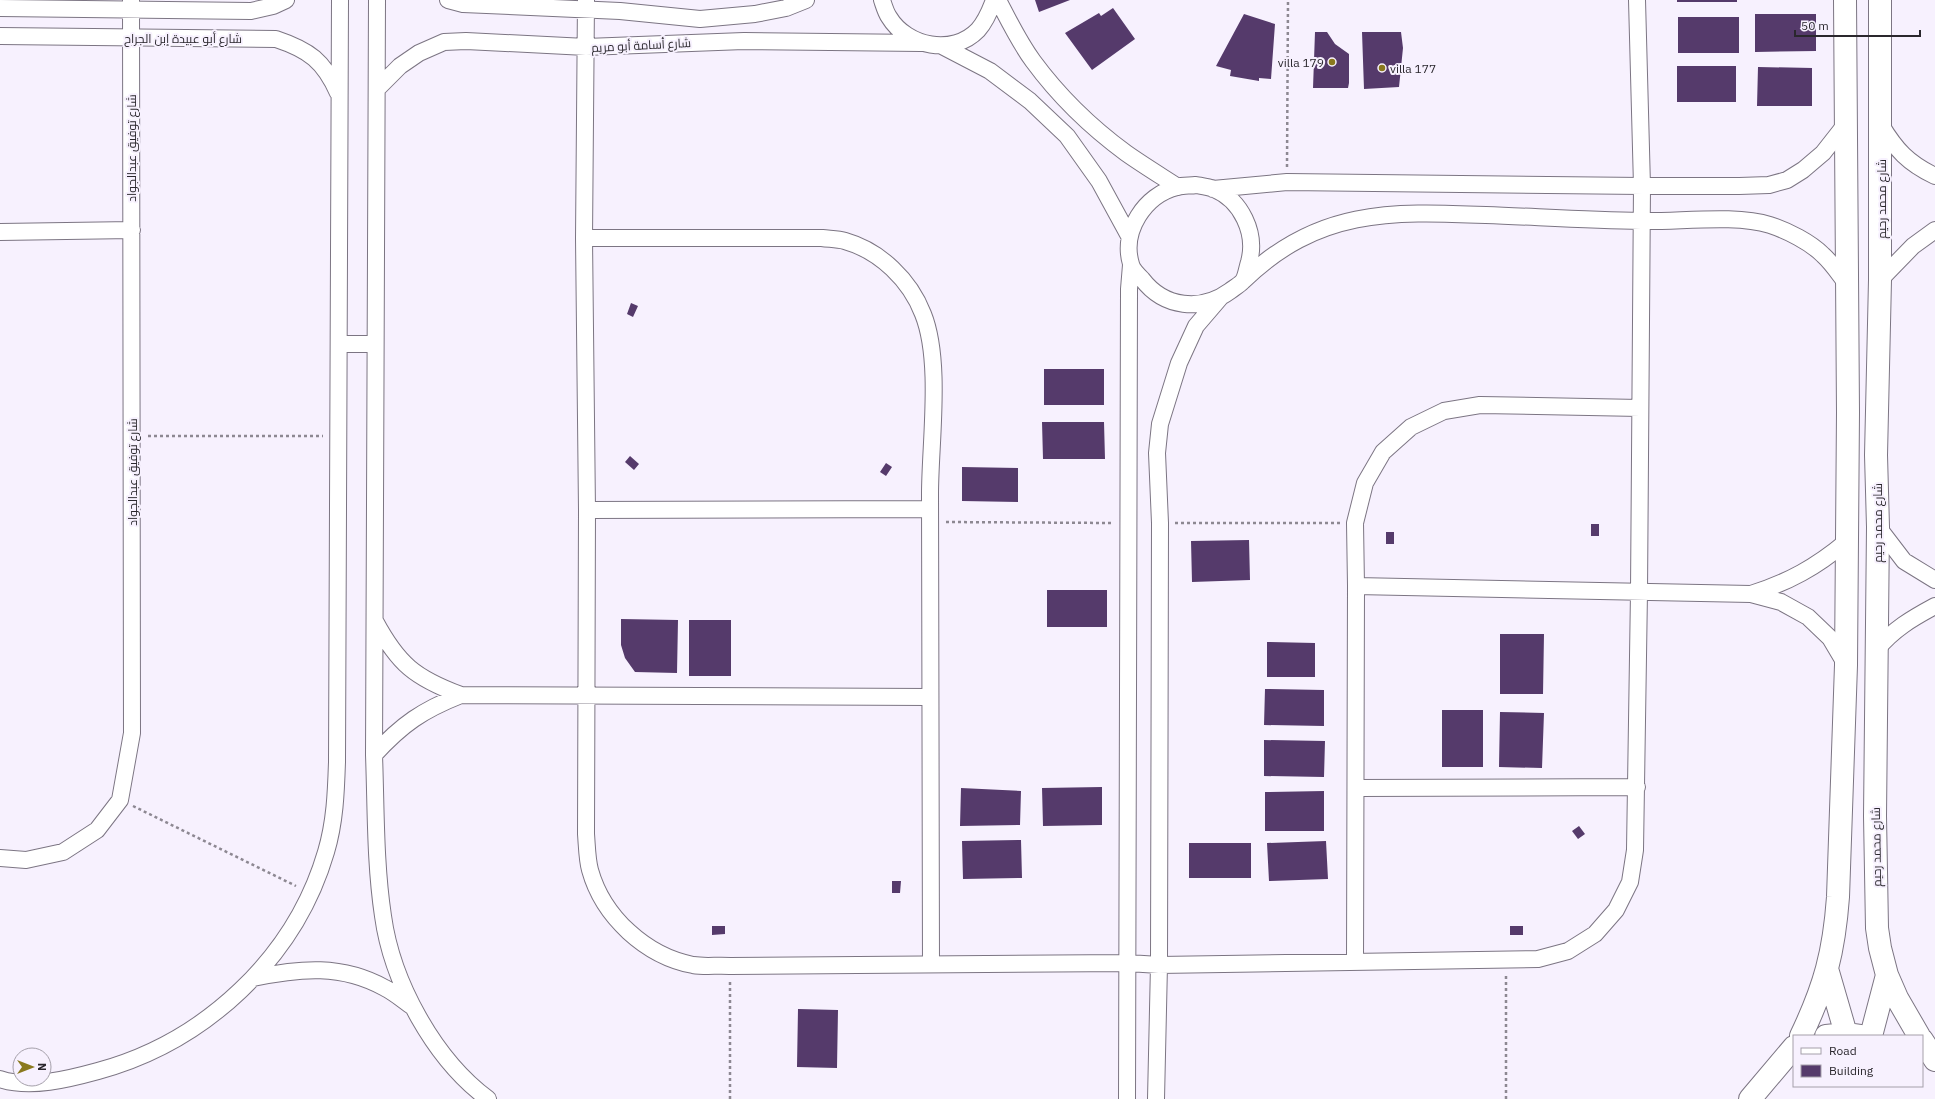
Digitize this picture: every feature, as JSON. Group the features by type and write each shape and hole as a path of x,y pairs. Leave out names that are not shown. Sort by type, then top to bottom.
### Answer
{"street":[{"path":"0,8 131,5 251,11 273,6 286,0"},
{"path":"0,1079 8,1082 34,1082 78,1076 120,1065 160,1048 198,1025 227,1003 253,978 286,938 311,893 326,851 335,807 337,762 340,0"},
{"path":"378,0 374,755 379,869 383,916 394,963 413,1007 447,1059 488,1099"},
{"name":"شارع أسامة أبو مريم","path":"448,0 463,4 586,5 620,11 700,18 755,14 786,8 806,0"},
{"path":"882,0 889,17 902,33 921,43 942,46 990,71 1030,101 1067,136 1099,181 1128,236 1131,265 1128,290 1127,1099"},
{"path":"942,46 961,41 977,30 989,15 994,0"},
{"path":"998,0 1020,41 1050,83 1086,119 1126,153 1178,187"},
{"path":"586,5 584,238 587,510 585,696 586,834 590,870 605,904 628,932 658,953 693,964 730,966 1128,963 1159,965 1538,959 1568,950 1595,934 1616,910 1630,882 1635,850 1637,787 1639,592 1642,186 1637,0"},
{"path":"1801,1035 1828,972 1836,935 1838,897 1846,665 1848,412 1845,0"},
{"name":"شارع محمد رحيم","path":"1880,0 1881,125 1877,410 1878,527 1875,816 1877,928 1880,948 1887,975 1897,998 1918,1035"},
{"name":"شارع توفيق عبدالجواد","path":"0,858 26,860 63,852 97,830 120,800 132,733 131,5"},
{"name":"شارع أبو عبيدة إبن الجراح","path":"0,36 276,39 297,46 316,59 330,76 340,97"},
{"name":"شارع أسامة أبو مريم","path":"377,89 400,66 419,52 444,42 466,41 586,48 744,41 921,43"},
{"path":"1213,189 1287,182 1642,186 1739,186 1769,184 1787,180 1803,170 1823,153 1845,125"},
{"path":"1881,125 1893,146 1902,154 1935,176"},
{"path":"1128,236 1135,219 1159,195 1178,187 1196,185 1213,189 1231,200 1244,216 1251,236 1250,257 1243,281"},
{"path":"1156,1099 1159,965 1160,523 1157,453 1160,424 1179,363 1196,326 1220,298 1243,281 1263,262 1294,242 1322,229 1364,217 1416,212 1641,221 1744,220 1770,225 1799,238 1823,255 1846,283"},
{"path":"0,232 132,230"},
{"path":"1880,280 1913,246 1935,230"},
{"path":"584,238 822,238 845,241 874,254 899,274 915,297 923,313 929,332 933,366 929,697 931,964"},
{"path":"1131,265 1145,283 1161,297 1180,304 1201,305 1220,298"},
{"path":"339,344 375,344"},
{"path":"1355,961 1355,523 1365,483 1383,452 1411,426 1444,411 1480,405 1640,408"},
{"path":"1848,412 1877,410"},
{"path":"587,510 930,515"},
{"path":"1878,527 1894,550 1904,561 1935,580"},
{"path":"1751,594 1778,586 1802,574 1825,559 1846,542"},
{"path":"1356,586 1751,594 1781,602 1808,617 1830,638 1846,665"},
{"path":"1877,649 1889,635 1901,626 1935,606"},
{"path":"374,619 388,646 409,668 433,685 461,695 929,697"},
{"path":"374,755 392,735 413,718 436,705 461,695"},
{"path":"1356,788 1637,787"},
{"path":"253,978 288,971 321,969 354,975 385,988 413,1007"},
{"path":"1828,972 1845,1035"},
{"path":"1871,1035 1887,975"},
{"path":"1923,1042 1935,1060"},
{"path":"1750,1099 1793,1048"},
{"path":"1923,1055 1935,1063"}],"path":[{"path":"1287,182 1288,0"},
{"path":"132,436 339,436"},
{"path":"930,515 1128,524"},
{"path":"1160,523 1355,523"},
{"path":"120,800 311,893"},
{"path":"1506,959 1506,1099"},
{"path":"730,966 730,1099"}],"building":[{"path":"1035,0 1070,0 1039,12"},
{"path":"1677,0 1737,0 1737,2 1677,2"},
{"path":"1113,8 1135,39 1092,70 1065,33 1099,13 1101,16"},
{"path":"1244,14 1275,24 1271,79 1259,78 1259,81 1230,76 1231,70 1216,66"},
{"path":"1755,14 1816,14 1816,51 1755,52"},
{"path":"1678,17 1739,17 1739,53 1678,53"},
{"name":"villa 179","path":"1315,32 1327,32 1335,44 1349,54 1348,88 1313,88"},
{"name":"villa 177","path":"1362,32 1401,32 1403,48 1399,87 1364,89"},
{"path":"1677,66 1736,66 1736,102 1677,102"},
{"path":"1758,67 1812,68 1812,106 1757,106"},
{"path":"631,303 638,306 633,317 627,314"},
{"path":"1044,369 1104,369 1104,405 1044,405"},
{"path":"1042,422 1104,422 1105,459 1043,459"},
{"path":"630,456 639,464 634,470 625,462"},
{"path":"886,463 892,467 886,476 880,472"},
{"path":"962,467 1018,468 1018,502 962,501"},
{"path":"1591,524 1599,524 1599,536 1591,536"},
{"path":"1386,532 1394,532 1394,544 1386,544"},
{"path":"1249,540 1250,580 1192,582 1191,541"},
{"path":"1047,590 1107,590 1107,627 1047,627"},
{"path":"621,619 678,620 677,673 635,672 625,658 621,645"},
{"path":"689,620 731,620 731,676 689,676"},
{"path":"1500,634 1544,634 1543,694 1500,694"},
{"path":"1267,642 1315,643 1315,677 1267,677"},
{"path":"1265,689 1324,690 1324,726 1264,725"},
{"path":"1442,710 1483,710 1483,767 1442,767"},
{"path":"1500,712 1544,713 1542,768 1499,767"},
{"path":"1264,740 1325,741 1324,777 1264,776"},
{"path":"1102,787 1102,825 1043,826 1042,788"},
{"path":"961,788 1021,791 1020,825 960,826"},
{"path":"1324,791 1324,831 1265,831 1265,792"},
{"path":"1579,826 1585,834 1578,839 1572,831"},
{"path":"1021,840 1022,878 963,879 962,841"},
{"path":"1326,841 1328,879 1269,881 1267,843"},
{"path":"1189,843 1251,843 1251,878 1189,878"},
{"path":"892,881 901,881 900,893 892,893"},
{"path":"712,926 725,926 725,934 712,935"},
{"path":"1510,926 1523,926 1523,935 1510,935"},
{"path":"798,1009 838,1010 837,1068 797,1067"}],"place":[{"name":"villa 179","path":"1332,62"},
{"name":"villa 177","path":"1382,68"}]}
